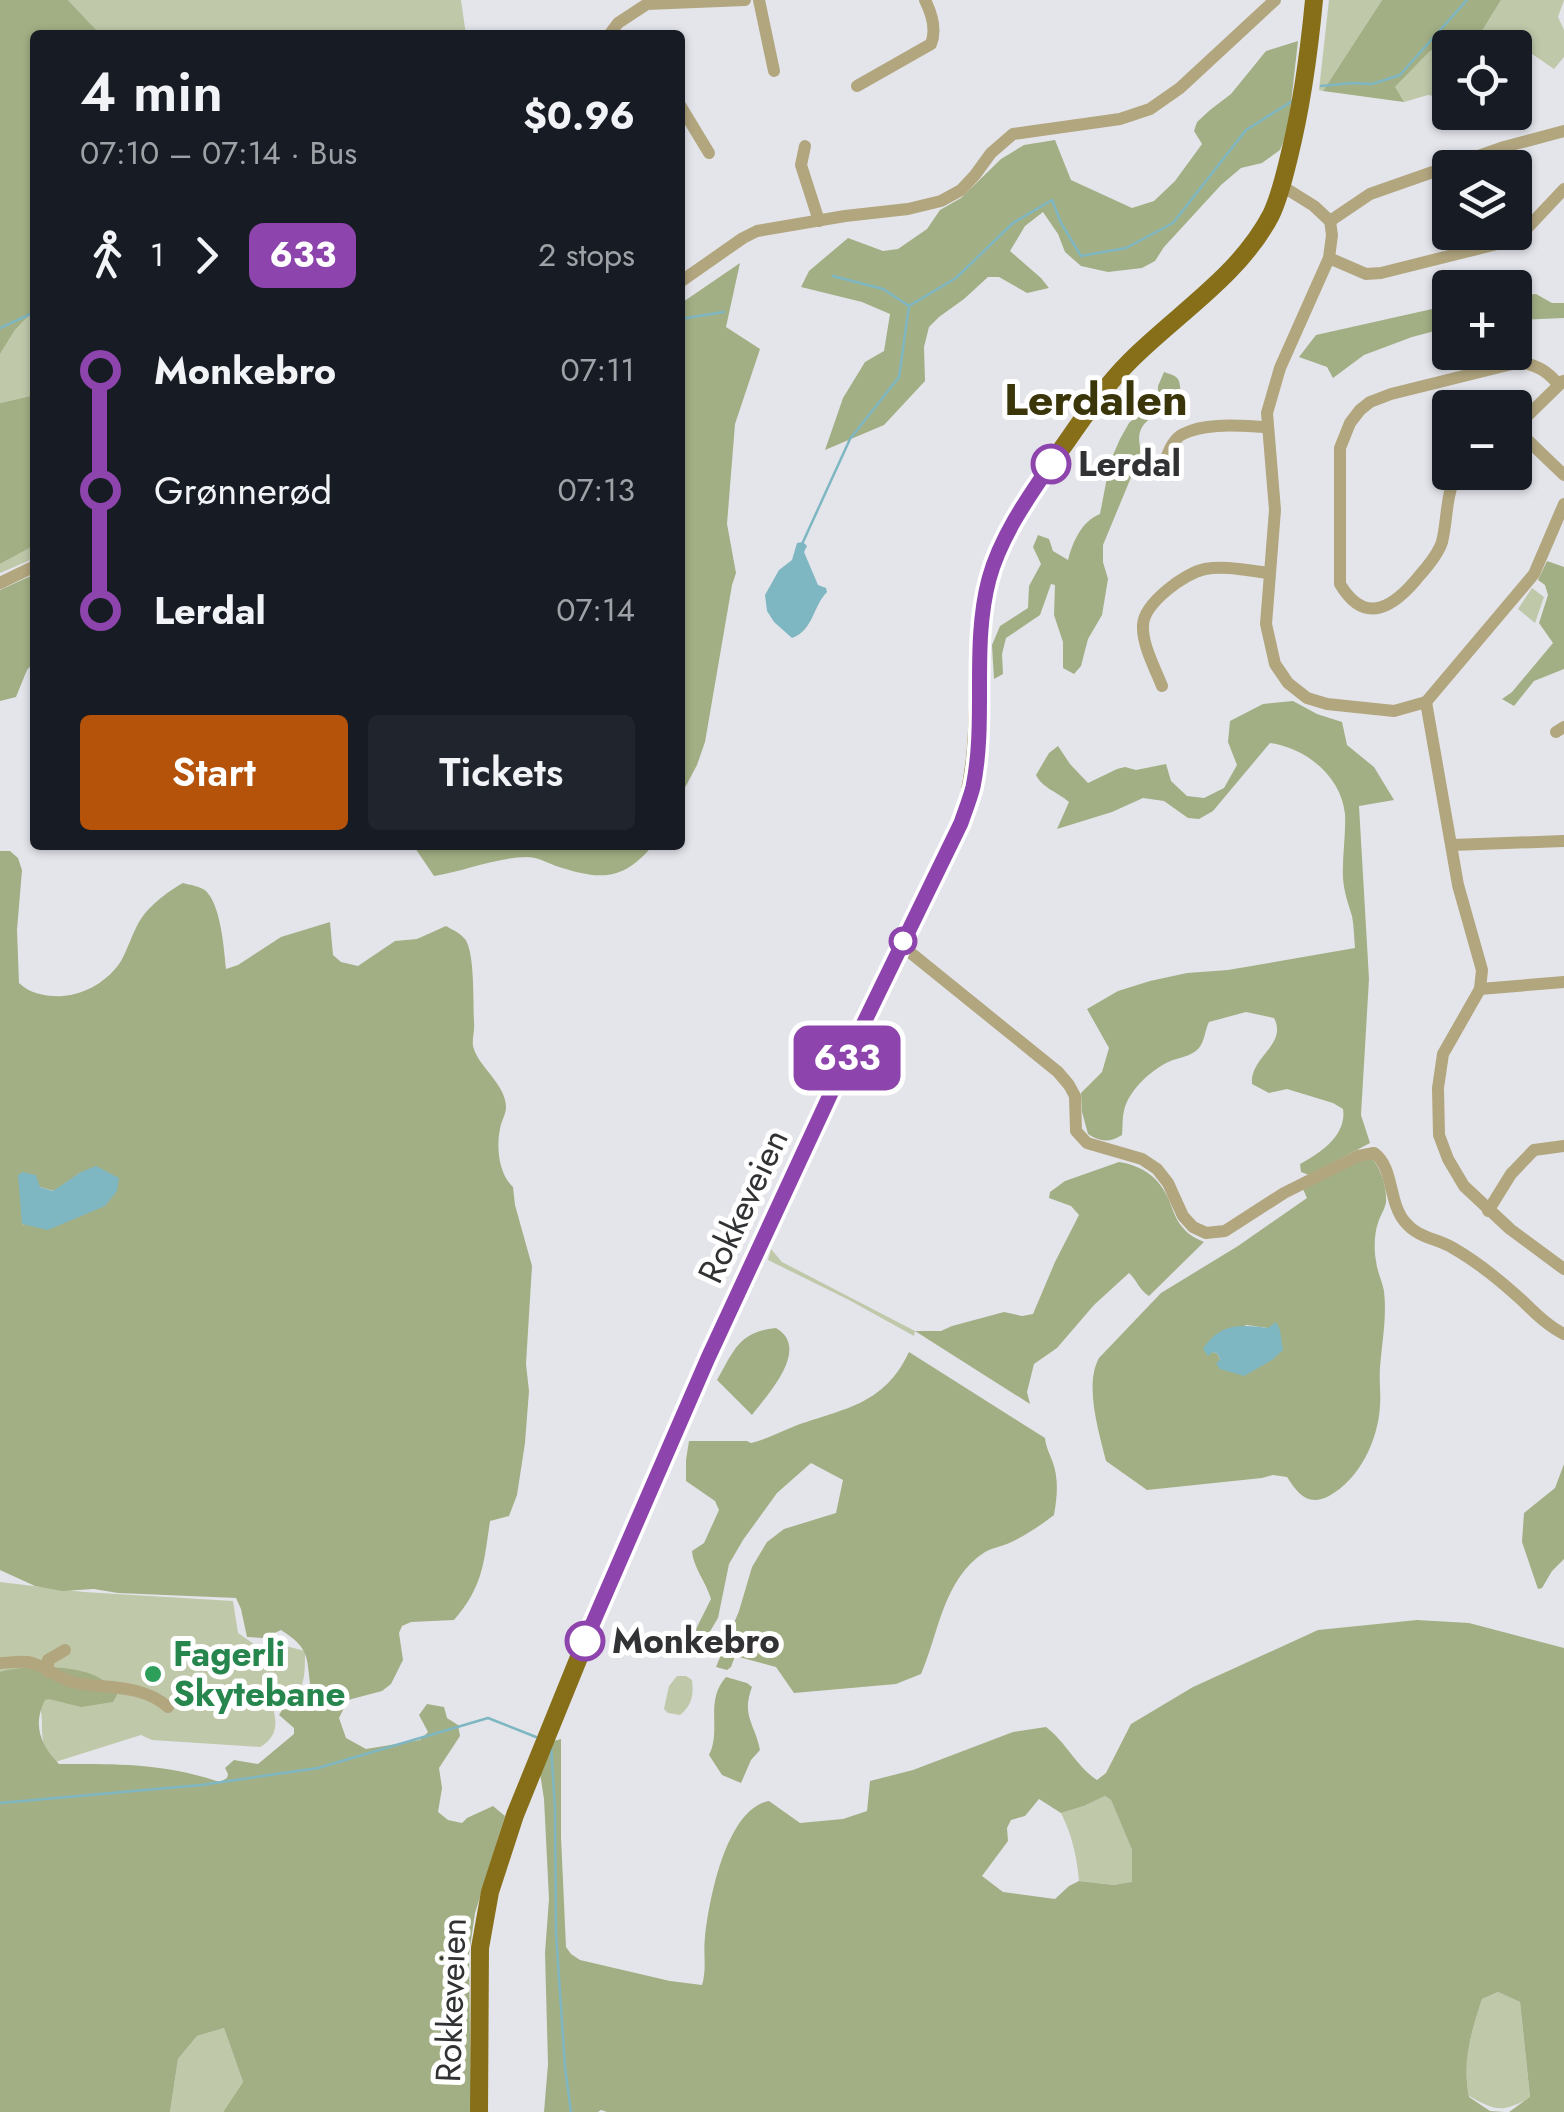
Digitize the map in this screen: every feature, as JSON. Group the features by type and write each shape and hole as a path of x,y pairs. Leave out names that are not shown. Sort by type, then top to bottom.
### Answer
{"main road":[{"name":"Rokkeveien","path":"479,2112 478,1981 482,1930 496,1870 544,1742 708,1358 961,823 973,786 983,614 990,576 1005,539 1042,478 1105,388 1237,263 1266,223 1282,186 1303,88 1314,0"}],"street":[{"path":"613,30 647,2 745,0"},
{"path":"758,0 774,71"},
{"path":"857,86 931,44 935,34 924,0"},
{"path":"685,279 751,233 941,202 961,190 991,153 1013,134 1120,119 1150,109 1180,88 1275,0"},
{"path":"685,113 709,153"},
{"path":"1330,221 1370,194 1497,149 1564,131"},
{"path":"805,146 801,165 818,221"},
{"path":"1282,186 1330,221 1332,235 1329,258 1280,368 1268,413 1275,510 1266,624 1275,664 1298,692 1317,702 1355,708 1394,711 1426,702 1534,574 1564,504"},
{"path":"1329,258 1366,274 1381,273 1517,239 1564,189"},
{"path":"1451,490 1441,545 1406,593 1389,606 1374,608 1359,606 1348,598 1340,584 1340,448 1350,422 1360,410 1392,394 1520,362 1548,372 1561,382 1532,413"},
{"path":"1165,462 1170,446 1180,435 1213,427 1267,427"},
{"path":"1532,444 1564,475"},
{"path":"0,583 30,568"},
{"path":"1162,686 1144,636 1143,622 1158,598 1201,570 1269,573"},
{"path":"1426,702 1468,928 1482,970 1480,989 1443,1054 1438,1088 1440,1134 1464,1186 1510,1230 1564,1270"},
{"path":"1452,845 1564,841"},
{"path":"901,945 1058,1072 1075,1096 1076,1131 1087,1143 1142,1159 1158,1169 1183,1216 1199,1231 1226,1231 1284,1193 1358,1156 1374,1153 1384,1162 1394,1206 1406,1224 1416,1233 1452,1247 1564,1334"},
{"path":"1480,989 1564,982"},
{"path":"1488,1211 1511,1174 1534,1150 1564,1146"},
{"path":"48,1672 48,1660 65,1650"},
{"path":"0,1663 36,1663 63,1680 138,1691 168,1707"}],"green space":[{"path":"0,0 68,0 96,30 30,30 30,314 0,354"},
{"path":"68,0 461,0 465,30 96,30"},
{"path":"1329,0 1382,0 1323,91 1319,90"},
{"path":"1382,0 1501,0 1483,30 1432,30 1432,50 1395,87 1404,102 1323,91"},
{"path":"1501,0 1564,0 1558,17 1564,30 1564,57 1554,69 1532,54 1532,30 1483,30"},
{"path":"1298,41 1288,130 1280,150 1262,163 1241,168 1221,185 1155,261 1142,268 1108,272 1081,266 1065,252 1043,212 1025,226 1010,251 1049,288 1027,293 999,277 988,277 929,327 924,347 925,381 884,425 825,450 843,398 865,362 884,351 890,314 862,302 801,287 809,271 848,238 883,251 898,249 927,229 940,210 961,198 1001,159 1024,145 1055,140 1071,180 1132,208 1154,201 1175,181 1202,144 1194,131 1197,122 1231,94 1266,51"},
{"path":"1430,51 1432,96 1404,102 1394,88"},
{"path":"740,263 726,327 760,349 735,424 727,524 736,573 705,742 685,788 685,301"},
{"path":"1532,294 1552,303 1564,303 1564,318 1532,319"},
{"path":"1432,309 1432,332 1364,355 1333,378 1327,367 1299,357 1316,335"},
{"path":"30,314 30,396 0,403 0,354"},
{"path":"1164,372 1178,379 1190,415 1179,419 1164,412 1142,428 1139,442 1148,469 1144,475 1132,475 1103,545 1108,579 1102,615 1088,639 1081,666 1074,674 1063,668 1063,642 1054,615 1055,585 1051,584 1040,615 1006,638 1003,674 994,679 992,645 1000,626 1028,608 1029,586 1041,564 1033,547 1038,535 1049,539 1053,551 1068,560 1079,532 1100,514 1110,462 1120,439 1129,423 1158,397"},
{"path":"30,396 30,548 0,564 0,403"},
{"path":"30,548 30,560 0,573 0,564"},
{"path":"1547,561 1564,567 1564,669 1534,681 1514,706 1502,699 1553,643 1539,623 1548,595 1545,585 1538,580"},
{"path":"30,576 30,667 16,697 0,701 0,590"},
{"path":"1532,588 1544,597 1535,623 1518,609"},
{"path":"1293,701 1342,722 1347,745 1374,767 1394,800 1359,806 1369,979 1361,1115 1370,1143 1309,1175 1301,1172 1300,1164 1337,1135 1343,1109 1287,1089 1269,1093 1252,1084 1253,1074 1273,1043 1277,1027 1274,1018 1246,1012 1209,1022 1196,1051 1158,1068 1136,1087 1126,1103 1122,1135 1097,1139 1088,1134 1081,1093 1102,1072 1109,1048 1087,1009 1118,991 1150,981 1355,948 1343,878 1345,814 1337,788 1320,766 1296,751 1270,743 1213,811 1199,819 1188,818 1164,801 1143,798 1057,829 1069,802 1036,775 1058,746 1088,783 1125,767 1136,770 1166,764 1171,781 1187,796 1204,798 1224,788 1237,765 1228,742 1230,721 1263,704"},
{"path":"416,850 648,850 631,866 609,875 585,874 526,857 434,876"},
{"path":"0,851 10,851 18,858 22,870 17,930 19,983 45,995 72,995 103,980 121,961 146,912 183,883 204,889 211,898 221,928 226,969 281,937 330,922 333,955 341,962 358,966 395,941 417,939 446,926 459,933 468,946 472,966 473,1046 505,1099 500,1160 513,1187 532,1266 525,1443 517,1495 509,1516 490,1521 481,1574 464,1608 454,1620 402,1626 399,1633 403,1660 391,1684 382,1691 348,1700 339,1718 346,1738 366,1749 420,1740 428,1732 419,1715 427,1704 444,1707 447,1718 458,1725 460,1736 439,1768 442,1788 438,1812 448,1820 462,1823 493,1806 505,1816 475,1913 469,1954 471,2112 223,2112 243,2082 224,2028 197,2036 178,2059 170,2112 0,2112 0,1672 33,1667 70,1669 95,1675 118,1693 113,1702 81,1707 45,1700 39,1718 40,1735 59,1764 159,1768 220,1782 227,1778 225,1768 234,1760 258,1764 294,1734 294,1728 279,1715 282,1710 296,1707 311,1690 307,1662 298,1643 281,1630 264,1638 247,1637 236,1598 94,1589 62,1591 35,1586 0,1570","holes":["81,1172 23,1225 40,1187 54,1191"]},
{"path":"1363,1159 1372,1159 1384,1185 1386,1202 1375,1242 1385,1301 1380,1406 1376,1432 1365,1457 1350,1480 1322,1499 1309,1499 1287,1477 1273,1475 1147,1490 1106,1461 1093,1395 1099,1358 1161,1293 1307,1198 1303,1189","holes":["1246,1325 1268,1328 1220,1360 1213,1352"]},
{"path":"1119,1162 1136,1166 1155,1179 1181,1226 1204,1242 1149,1296 1129,1273 1094,1305 1057,1348 1034,1364 1027,1392 1030,1404 915,1331 941,1331 1004,1312 1033,1314 1079,1215 1071,1206 1049,1198 1050,1192 1065,1181"},
{"path":"771,1249 782,1262 915,1331 914,1336 768,1260"},
{"path":"776,1328 786,1337 788,1359 776,1384 752,1415 717,1380 745,1339"},
{"path":"909,1352 1045,1438 1056,1476 1054,1515 971,1563 951,1592 921,1674 896,1684 794,1693 776,1667 735,1656 727,1670 716,1667 752,1567 767,1542 784,1529 836,1513 843,1480 811,1463 777,1493 743,1540 729,1564 718,1618 696,1655 691,1649 684,1653 711,1599 692,1551 704,1543 719,1510 715,1501 686,1481 689,1441 751,1443 846,1409 888,1383"},
{"path":"1564,1464 1564,1559 1538,1589 1522,1542 1524,1513 1555,1488"},
{"name":"Fagerli Skytebane","path":"0,1582 84,1592 233,1601 238,1633 258,1647 278,1644 305,1651 301,1687 292,1699 273,1709 274,1731 260,1747 152,1740 141,1735 52,1763 43,1742 37,1695 0,1674"},
{"path":"1417,1620 1469,1623 1564,1648 1564,2112 1509,2112 1530,2097 1520,2002 1498,1992 1482,1999 1469,2047 1467,2084 1469,2097 1490,2111 1505,2112 544,2112 549,1899 540,1773 550,1742 561,1739 566,1947 580,1960 702,1985 705,1937 722,1858 741,1820 754,1808 769,1801 800,1823 843,1819 867,1811 870,1781 913,1770 1013,1732 1046,1727 1097,1780 1106,1773 1131,1724 1193,1687 1318,1630","holes":["1105,1796 1111,1800 1132,1850 1132,1882 1114,1885 1079,1881 1055,1899 1003,1892 982,1876 1008,1841 1011,1820 1025,1816 1039,1799 1061,1813"]},
{"path":"677,1676 686,1676 693,1685 690,1703 680,1715 664,1709 669,1686"},
{"path":"726,1677 752,1687 748,1713 760,1750 741,1783 722,1775 709,1755 716,1696"},
{"path":"1105,1796 1111,1800 1132,1850 1132,1883 1079,1881 1073,1846 1061,1813"},
{"path":"1498,1992 1520,2002 1530,2098 1500,2108 1469,2096 1467,2071 1471,2036 1482,1999"},
{"path":"224,2028 243,2082 223,2112 170,2112 178,2059 197,2036"}],"water":[{"path":"803,542 818,585 827,592 809,624 792,638 767,611 765,595 779,570 792,560 797,543"},
{"path":"96,1166 119,1178 117,1191 105,1206 48,1230 22,1224 18,1175 36,1175 40,1187 53,1191"},
{"path":"1276,1322 1283,1350 1244,1376 1220,1369 1216,1363 1220,1360 1218,1354 1208,1356 1203,1349 1223,1330 1239,1326 1268,1328"}],"waterway":[{"path":"1321,86 1372,84 1400,75 1467,0"},
{"path":"833,276 883,289 909,306 956,278 1013,223 1052,200 1081,256 1126,248 1173,223 1246,130 1294,100"},
{"path":"803,542 850,439 899,377 909,306"},
{"path":"685,318 724,312"},
{"path":"0,328 30,314"},
{"path":"0,1803 201,1785 318,1768 488,1718 536,1737"},
{"path":"551,1746 556,1933 571,2112"}],"bus line":[{"name":"633","path":"585,1641 708,1358 961,823 973,786 977,756 983,614 990,576 1005,539 1051,464"}],"place":[{"name":"Lerdal","path":"1051,464"},
{"name":"Monkebro","path":"585,1641"},
{"name":"Fagerli Skytebane","path":"153,1674"}],"district":[{"name":"Lerdalen","path":"1096,399"}]}
